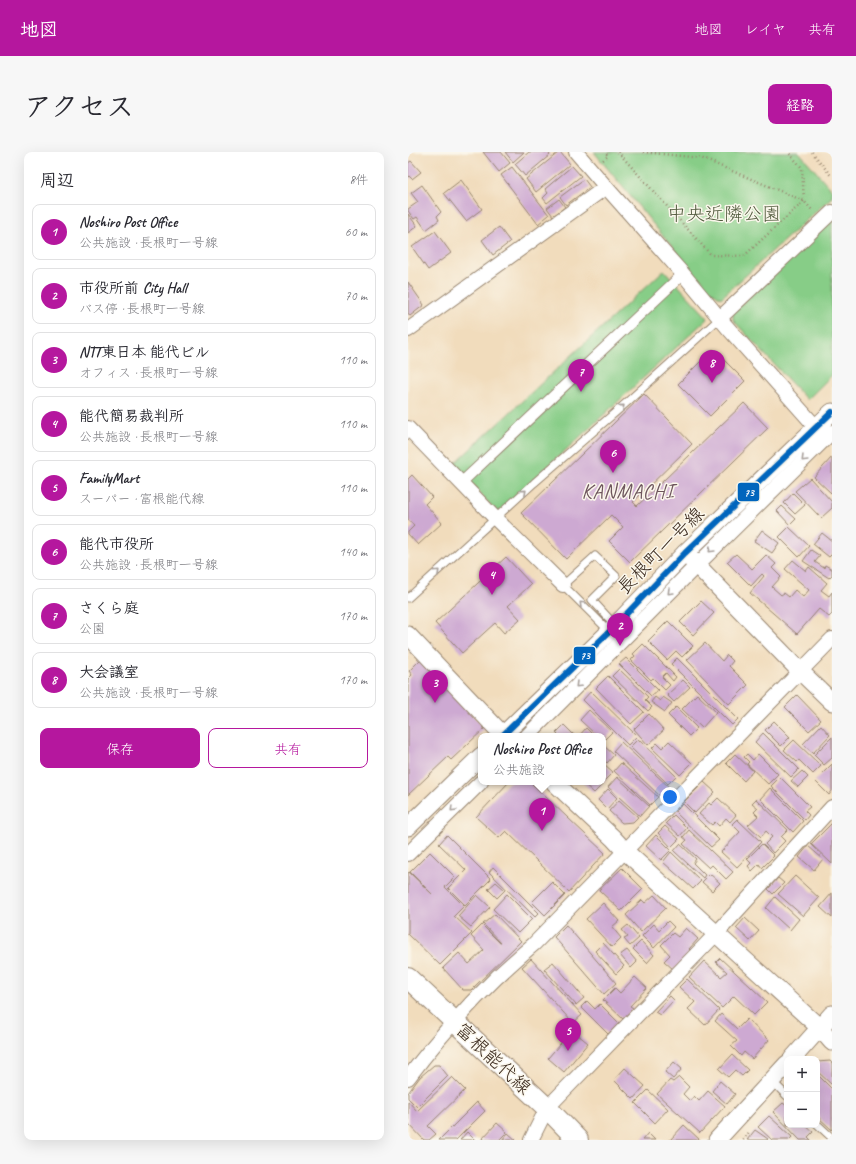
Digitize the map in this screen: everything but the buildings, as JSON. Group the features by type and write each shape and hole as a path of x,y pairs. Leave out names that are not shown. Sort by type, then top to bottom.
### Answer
{"main road":[{"name":"富根能代線","path":"408,978 547,1108 578,1140"}],"street":[{"path":"530,733 824,433 720,318 576,152"},
{"path":"408,330 606,187"},
{"path":"720,318 832,212"},
{"path":"461,483 683,274"},
{"name":"長根町一号線","path":"506,733 645,595 685,553 824,433 832,412"},
{"path":"408,428 495,518 563,585"},
{"path":"685,553 832,702"},
{"path":"408,635 500,733"},
{"path":"408,1078 431,1048 498,976 534,944 832,639"},
{"path":"408,827 478,759"},
{"path":"408,854 478,785"},
{"path":"557,785 625,851 820,1028 832,1042"},
{"path":"531,1140 547,1108 716,934 832,807"},
{"path":"795,1056 832,1014"},
{"path":"717,1140 784,1067"}],"lane":[{"path":"408,598 534,483 625,404 720,318"},
{"path":"595,556 616,576 592,600 612,628 563,585 595,556"},
{"path":"771,1081 784,1093"},
{"path":"820,1127 832,1138"}],"path":[{"path":"608,156 612,152"},
{"path":"618,152 711,255 744,256 804,201"},
{"path":"643,152 701,158 804,201"},
{"path":"788,152 802,168 804,201"},
{"path":"812,152 832,177"}],"green space":[{"name":"中央近隣公園","path":"594,152 799,152 832,190 832,197 721,298 705,287"},
{"path":"832,219 832,375 807,400 733,320 733,312"},
{"path":"664,270 708,318 498,513 453,465"}],"transit line":[{"name":"73","path":"505,733 609,632 685,553 832,412"}],"place":[{"name":"大会議室","path":"712,383"},
{"name":"さくら庭","path":"581,392"},
{"name":"能代市役所","path":"613,473"},
{"name":"能代簡易裁判所","path":"492,595"},
{"name":"市役所前 City Hall","path":"620,646"},
{"name":"NTT東日本 能代ビル","path":"435,703"},
{"name":"Noshiro Post Office","path":"542,831"},
{"name":"FamilyMart","path":"568,1051"}],"district":[{"name":"KANMACHI","path":"628,491"}]}
